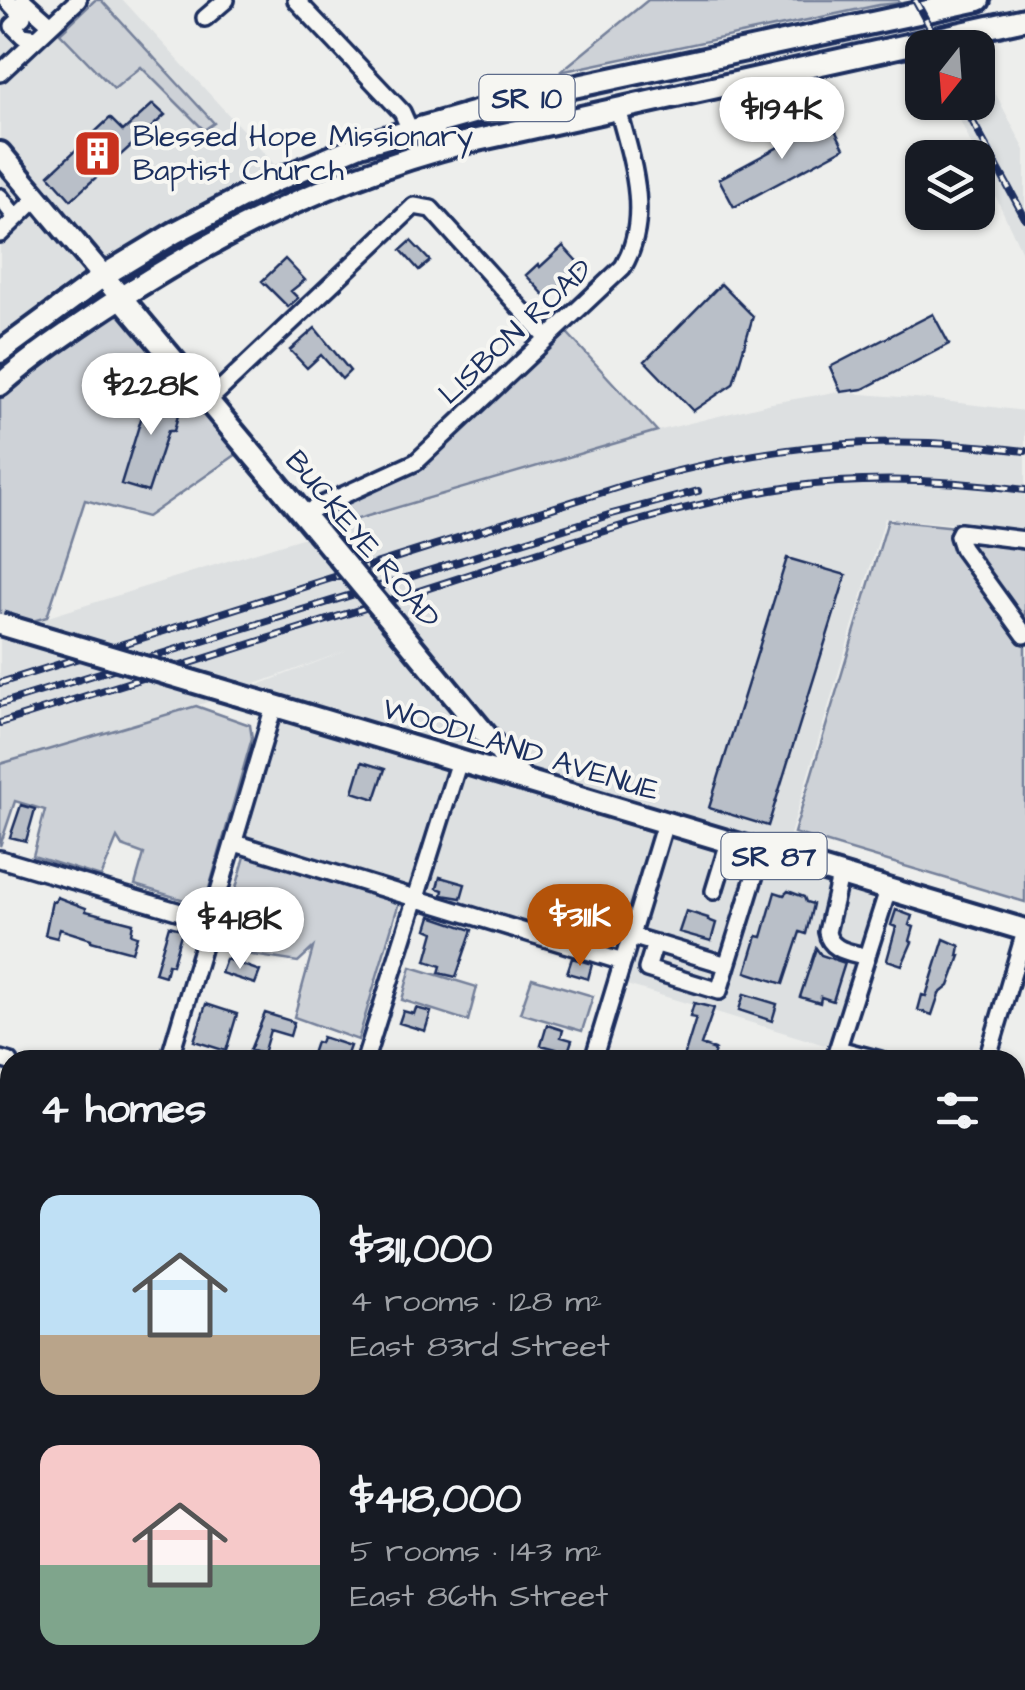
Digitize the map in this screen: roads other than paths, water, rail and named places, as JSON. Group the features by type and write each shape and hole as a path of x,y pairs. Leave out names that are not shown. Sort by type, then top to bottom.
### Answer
{"main road":[{"name":"SR 10","path":"0,352 103,276 174,233 266,185 360,145 536,95 979,0"},
{"name":"SR 10","path":"0,385 48,346 190,254 355,176 468,142 1025,19"},
{"name":"BUCKEYE ROAD","path":"1,157 524,780"},
{"name":"WOODLAND AVENUE","path":"0,624 1025,931"}],"street":[{"path":"0,38 23,17 8,0"},
{"path":"23,0 51,25"},
{"path":"0,72 78,0"},
{"path":"205,18 226,0"},
{"path":"296,0 402,112 410,130"},
{"path":"13,26 23,36 37,38"},
{"name":"LISBON ROAD","path":"302,514 416,462 623,267 637,232 638,196 618,109"},
{"path":"0,197 5,225"},
{"path":"5,225 37,198"},
{"path":"208,401 414,206 432,209 547,338"},
{"path":"1025,540 960,532 958,536 962,548 1025,636"},
{"path":"172,1050 274,706"},
{"path":"368,1050 458,761"},
{"path":"596,1050 665,823"},
{"path":"714,891 729,842"},
{"path":"235,843 623,962"},
{"path":"655,943 646,969 719,991 762,852"},
{"path":"0,859 211,921"},
{"path":"840,876 828,938 838,948 867,956"},
{"path":"837,1050 888,890"},
{"path":"989,1050 1025,931"},
{"path":"631,936 727,965"}],"railway":[{"path":"915,0 931,30"},
{"path":"972,120 1025,218"},
{"path":"0,683 677,471 775,452 871,443 972,445 1025,451"},
{"path":"0,723 603,532 744,495 879,480 1025,490"},
{"path":"0,704 612,514 698,491"}],"place":[{"name":"Blessed Hope Missionary Baptist Church","path":"98,153"}]}
